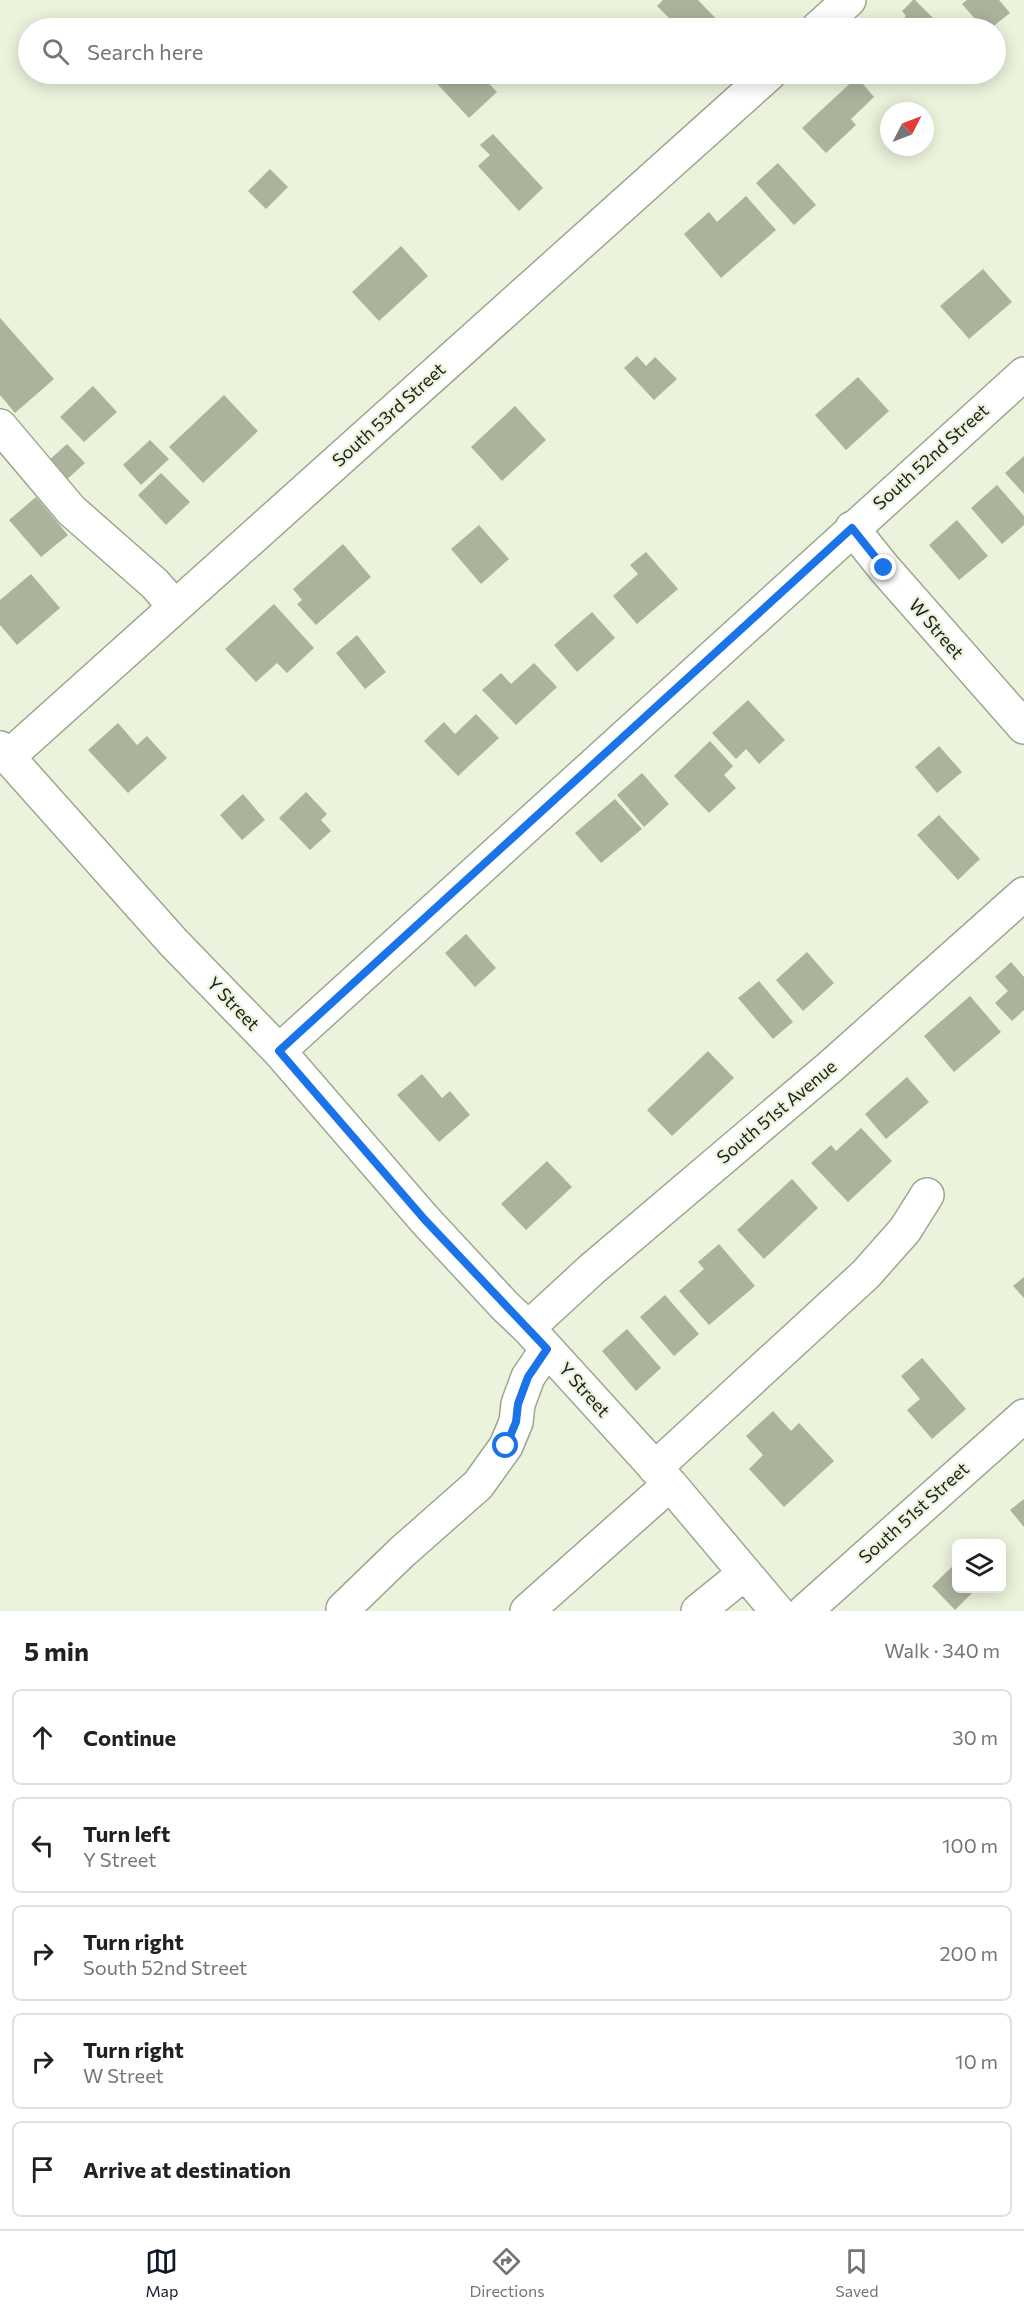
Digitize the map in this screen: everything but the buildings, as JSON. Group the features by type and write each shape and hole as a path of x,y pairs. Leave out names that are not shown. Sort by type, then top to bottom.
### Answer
{"street":[{"path":"829,18 849,0"},
{"name":"South 53rd Street","path":"4,752 175,607 758,84"},
{"name":"South 52nd Street","path":"279,1051 1024,374"},
{"path":"0,426 71,510 155,584 175,607"},
{"name":"W Street","path":"852,528 884,568 1024,727"},
{"name":"Y Street","path":"4,752 174,943 279,1051 425,1220 537,1338 662,1476 777,1611"},
{"name":"South 51st Avenue","path":"343,1609 402,1552 478,1485 506,1446 516,1422 518,1404 528,1377 537,1338 592,1269 830,1067 1024,894"},
{"path":"527,1611 866,1274 905,1230 927,1195"},
{"name":"South 51st Street","path":"805,1611 1024,1416"},
{"path":"698,1611 746,1573"}],"route":[{"path":"506,1446 516,1422 518,1404 528,1377 547,1349 425,1220 279,1051 852,528 884,568"}]}
